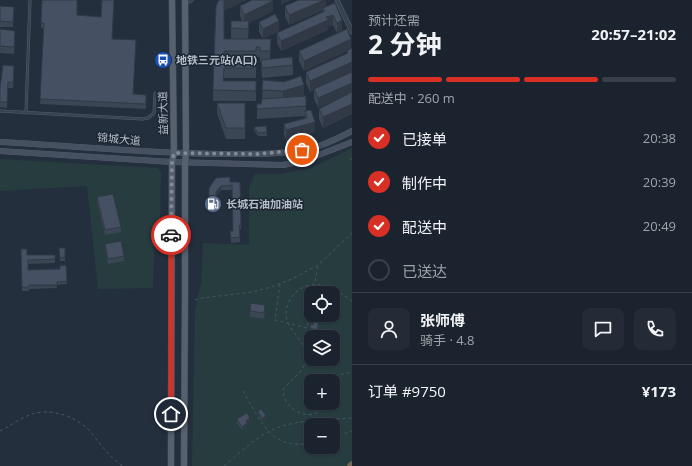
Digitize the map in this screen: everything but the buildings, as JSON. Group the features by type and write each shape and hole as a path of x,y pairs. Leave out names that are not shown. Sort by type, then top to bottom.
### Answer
{"main road":[{"name":"益新大道","path":"171,466 172,162 174,153 172,0"},
{"name":"益新大道","path":"184,466 187,1"},
{"name":"锦城大道","path":"0,142 174,153 257,154 302,150 316,146 352,131"},
{"path":"0,151 172,162 283,165 303,161 352,142"}],"street":[{"path":"337,0 352,32"}],"lane":[{"path":"26,113 30,0"},
{"path":"0,111 144,119 148,118 154,112 155,93"}],"path":[{"path":"195,300 252,292 280,283 318,265 352,233"},
{"path":"314,284 318,265"},
{"path":"280,283 275,320 307,328 308,322"},
{"path":"320,410 313,415 304,415 297,412 285,400 283,390 287,384 299,374 307,358 302,342 288,324 286,312 291,297 297,291 314,284 325,286 352,301"},
{"path":"340,374 345,372 352,372"},
{"path":"243,391 268,432 279,440 293,444 304,443"},
{"path":"0,431 27,416 37,413 46,412 68,416 83,425 93,434 106,452 123,466"},
{"path":"224,466 268,432 284,426 297,423 352,418"},
{"path":"340,435 352,431"}],"green space":[{"path":"352,148 352,463 347,466 192,466 195,310 201,283 203,243 249,245 249,187 255,174 280,174 311,168"},
{"path":"0,159 158,168 161,171 160,225 155,225 153,288 98,289 87,186 0,191"}],"way so far":[{"path":"171,235 172,162 174,153 257,154 302,150"}],"place":[{"name":"地铁三元站(A口)","path":"163,60"},
{"name":"长城石油加油站","path":"213,204"}],"route":[{"path":"171,235 171,414"}]}
